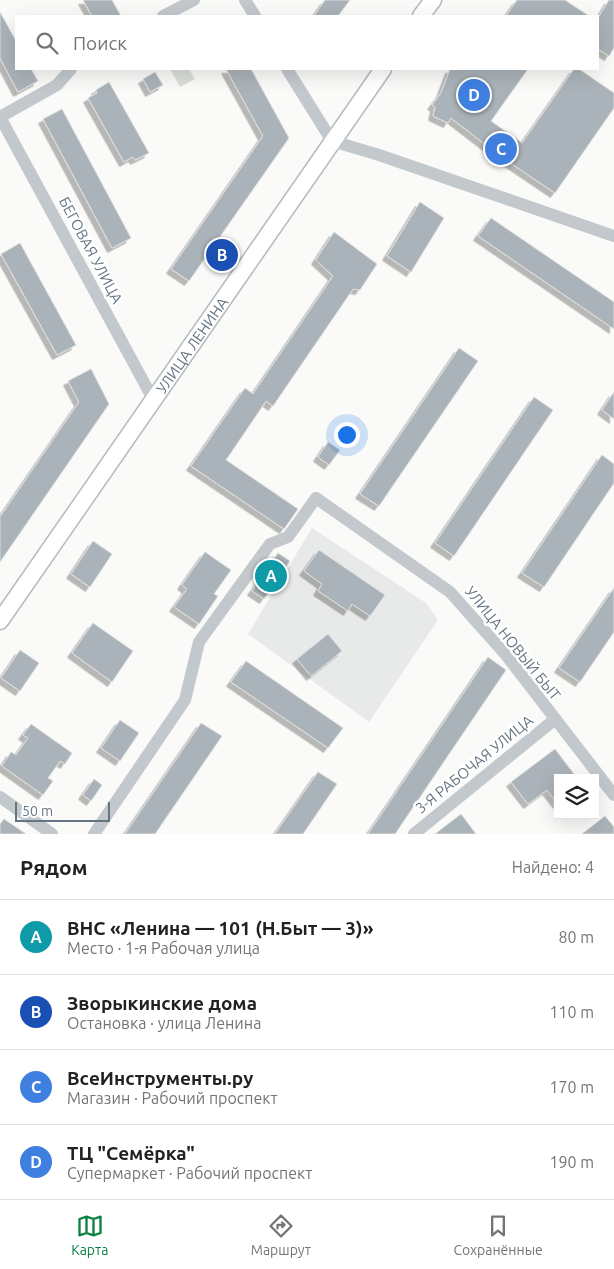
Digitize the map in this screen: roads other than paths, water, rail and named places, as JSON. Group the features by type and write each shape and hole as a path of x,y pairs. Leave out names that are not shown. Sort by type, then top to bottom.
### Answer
{"main road":[{"path":"422,15 432,0"},
{"name":"УЛИЦА ЛЕНИНА","path":"0,621 382,70"}],"street":[{"path":"165,15 194,0"},
{"path":"245,0 254,15"},
{"path":"1,121 57,86 70,70"},
{"path":"288,70 332,141 379,155 614,236"},
{"name":"БЕГОВАЯ УЛИЦА","path":"1,121 153,399"},
{"name":"УЛИЦА НОВЫЙ БЫТ","path":"94,834 185,700 199,642 270,544 288,537 316,498 450,592 506,655 554,720 614,795"},
{"name":"3-Я РАБОЧАЯ УЛИЦА","path":"414,834 554,720"},
{"path":"0,797 52,834"}],"place":[{"name":"ТЦ \"Семёрка\"","path":"474,95"},
{"name":"ВсеИнструменты.ру","path":"501,149"},
{"name":"Зворыкинские дома","path":"222,255"},
{"name":"ВНС «Ленина — 101 (Н.Быт — 3)»","path":"271,576"}]}
